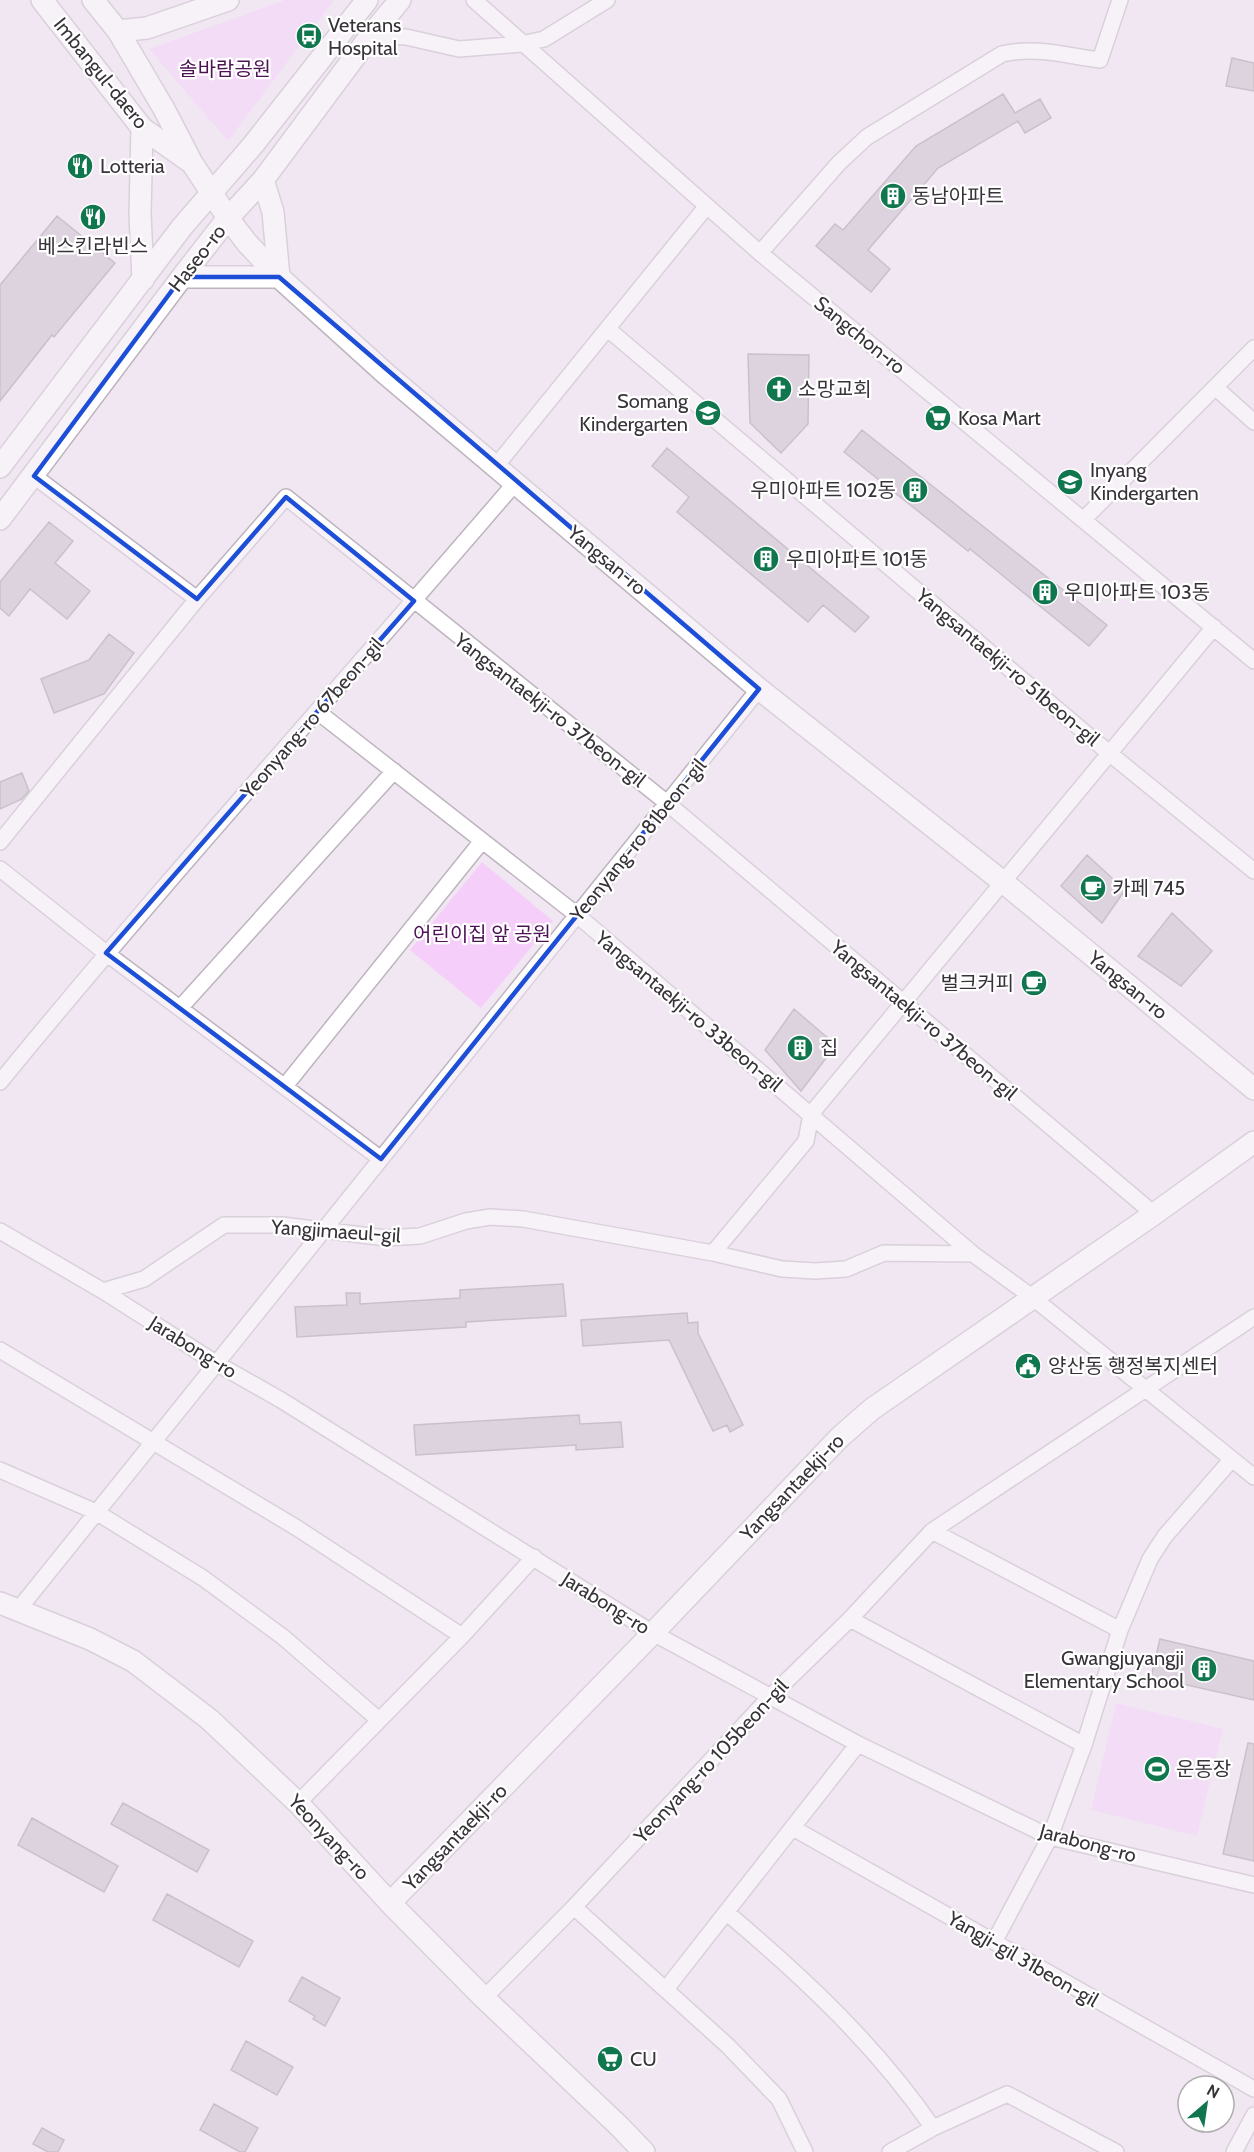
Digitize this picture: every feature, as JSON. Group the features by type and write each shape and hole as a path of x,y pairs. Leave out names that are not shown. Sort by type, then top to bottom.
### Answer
{"street":[{"name":"Imbangul-daero","path":"42,0 142,128 192,163"},
{"name":"Imbangul-daero","path":"93,0 118,31 164,109 192,163 228,218"},
{"path":"118,31 147,28 228,0"},
{"name":"Haseo-ro","path":"0,467 182,227 253,145 367,0"},
{"name":"Haseo-ro","path":"0,519 182,277 228,218 263,180 371,35 400,0"},
{"name":"Sangchon-ro","path":"474,0 760,253 1254,661"},
{"path":"371,35 406,37 459,49 522,44 544,39 607,0"},
{"path":"760,253 839,163 867,137 1002,54 1019,50 1100,60 1120,0"},
{"path":"142,128 140,214 143,280"},
{"path":"182,277 279,277 273,212 263,180"},
{"path":"496,466 609,330 706,207"},
{"name":"Yangsan-ro","path":"228,218 247,243 279,277 386,374 759,689 1003,882 1254,1089"},
{"name":"Yangsantaekji-ro 51beon-gil","path":"609,330 1109,753 1254,870"},
{"path":"1084,519 1254,348"},
{"path":"1216,388 1254,422"},
{"path":"34,476 197,599"},
{"name":"Yeonyang-ro 67beon-gil","path":"0,1082 106,953 516,482"},
{"name":"Yangsantaekji-ro 37beon-gil","path":"0,842 197,599 286,497 667,803 1154,1214"},
{"path":"713,1253 806,1141 811,1114 1214,627"},
{"name":"Yeonyang-ro 81beon-gil","path":"9,1606 96,1512 759,689"},
{"name":"Yangsantaekji-ro 33beon-gil","path":"318,712 577,915 973,1254 1032,1297 1254,1477"},
{"path":"180,1008 394,771"},
{"path":"285,1086 482,841"},
{"path":"0,869 106,953 381,1159"},
{"name":"Yangsantaekji-ro","path":"390,1903 840,1437 872,1409 1254,1142"},
{"name":"Yangjimaeul-gil","path":"103,1291 144,1280 177,1255 224,1225 282,1225 386,1239 420,1236 466,1221 505,1217 713,1253 782,1269 815,1271 846,1269 884,1253 973,1254"},
{"name":"Jarabong-ro","path":"0,1231 281,1400 653,1633 858,1744 1050,1837 1254,1885"},
{"name":"Yeonyang-ro 105beon-gil","path":"484,1998 574,1907 770,1697 850,1619 932,1532 1254,1317"},
{"path":"6,1354 297,1528 462,1636"},
{"path":"994,1942 1050,1837 1084,1744 1120,1630 1150,1559 1165,1536 1232,1459"},
{"path":"0,1470 96,1512 202,1578 283,1637 380,1720"},
{"path":"932,1532 1032,1582 1120,1630"},
{"path":"298,1803 462,1636 534,1557"},
{"name":"Yeonyang-ro","path":"9,1606 90,1639 133,1661 209,1719 298,1803 390,1903 484,1998 644,2152"},
{"path":"850,1619 1084,1744"},
{"path":"666,1989 858,1744"},
{"name":"Yangji-gil 31beon-gil","path":"793,1828 1254,2089"},
{"path":"574,1907 666,1989 779,2099 805,2152"},
{"path":"726,1912 770,1949 842,2017 900,2082 933,2128"},
{"path":"890,2152 933,2128 1007,2094 1116,2152"},
{"path":"1234,2152 1254,2115"}],"highlighted area":[{"path":"182,277 279,277 759,689 381,1159 106,953 414,601 286,497 197,599 34,476"}],"green space":[{"name":"솔바람공원","path":"285,0 334,0 228,141 149,49"},
{"name":"어린이집 앞 공원","path":"482,862 553,921 481,1008 410,950"},
{"name":"운동장","path":"1116,1703 1223,1729 1197,1836 1091,1810"}],"building":[{"path":"1232,58 1254,63 1254,91 1226,86"},
{"name":"동남아파트","path":"1003,94 1015,113 1040,99 1051,118 1025,133 1018,121 938,168 868,250 890,269 871,292 816,246 835,224 843,230 916,146"},
{"path":"57,216 115,263 54,337 52,335 0,401 0,285"},
{"name":"소망교회","path":"748,354 809,355 808,424 781,453 750,423"},
{"path":"862,430 1107,625 1089,646 970,549 968,551 844,452"},
{"name":"우미아파트 101동","path":"667,448 869,617 855,632 823,605 808,622 677,512 689,497 652,466"},
{"path":"49,522 73,541 55,563 90,591 67,619 30,589 9,616 0,608 0,582"},
{"path":"109,634 134,653 104,694 54,713 41,679 89,660"},
{"path":"22,773 29,791 22,799 0,809 0,782"},
{"name":"카페 745","path":"1087,855 1125,890 1102,923 1061,886"},
{"path":"1172,913 1212,951 1181,986 1138,956"},
{"name":"집","path":"794,1009 836,1045 801,1091 765,1050"},
{"path":"563,1284 566,1316 466,1322 466,1327 297,1337 295,1307 347,1305 346,1293 360,1293 360,1304 460,1298 460,1290"},
{"path":"687,1313 688,1323 698,1322 698,1333 743,1425 730,1432 727,1425 713,1431 669,1340 583,1346 581,1320"},
{"path":"579,1415 580,1424 621,1422 623,1447 576,1450 576,1445 416,1455 414,1425"},
{"name":"Gwangjuyangji Elementary School","path":"1160,1639 1254,1661 1254,1700 1151,1677"},
{"path":"1248,1743 1254,1744 1254,1861 1223,1854"},
{"path":"123,1803 209,1850 197,1872 111,1824"},
{"path":"32,1818 118,1866 104,1892 18,1845"},
{"path":"167,1894 253,1941 239,1967 153,1920"},
{"path":"302,1977 340,1998 325,2026 313,2019 315,2016 289,2001"},
{"path":"246,2041 293,2067 277,2095 231,2070"},
{"path":"214,2104 258,2128 245,2152 240,2152 200,2130"},
{"path":"42,2128 64,2140 58,2152 48,2152 33,2144"}],"place":[{"name":"Veterans Hospital","path":"309,36"},
{"name":"Lotteria","path":"80,166"},
{"name":"동남아파트","path":"893,196"},
{"name":"베스킨라빈스","path":"93,217"},
{"name":"소망교회","path":"779,389"},
{"name":"Somang Kindergarten","path":"708,413"},
{"name":"Kosa Mart","path":"938,418"},
{"name":"Inyang Kindergarten","path":"1070,482"},
{"name":"우미아파트 102동","path":"915,490"},
{"name":"우미아파트 101동","path":"766,559"},
{"name":"우미아파트 103동","path":"1045,592"},
{"name":"카페 745","path":"1093,888"},
{"name":"벌크커피","path":"1034,983"},
{"name":"집","path":"800,1048"},
{"name":"양산동 행정복지센터","path":"1028,1366"},
{"name":"Gwangjuyangji Elementary School","path":"1204,1669"},
{"name":"운동장","path":"1157,1769"},
{"name":"CU","path":"610,2059"}]}
